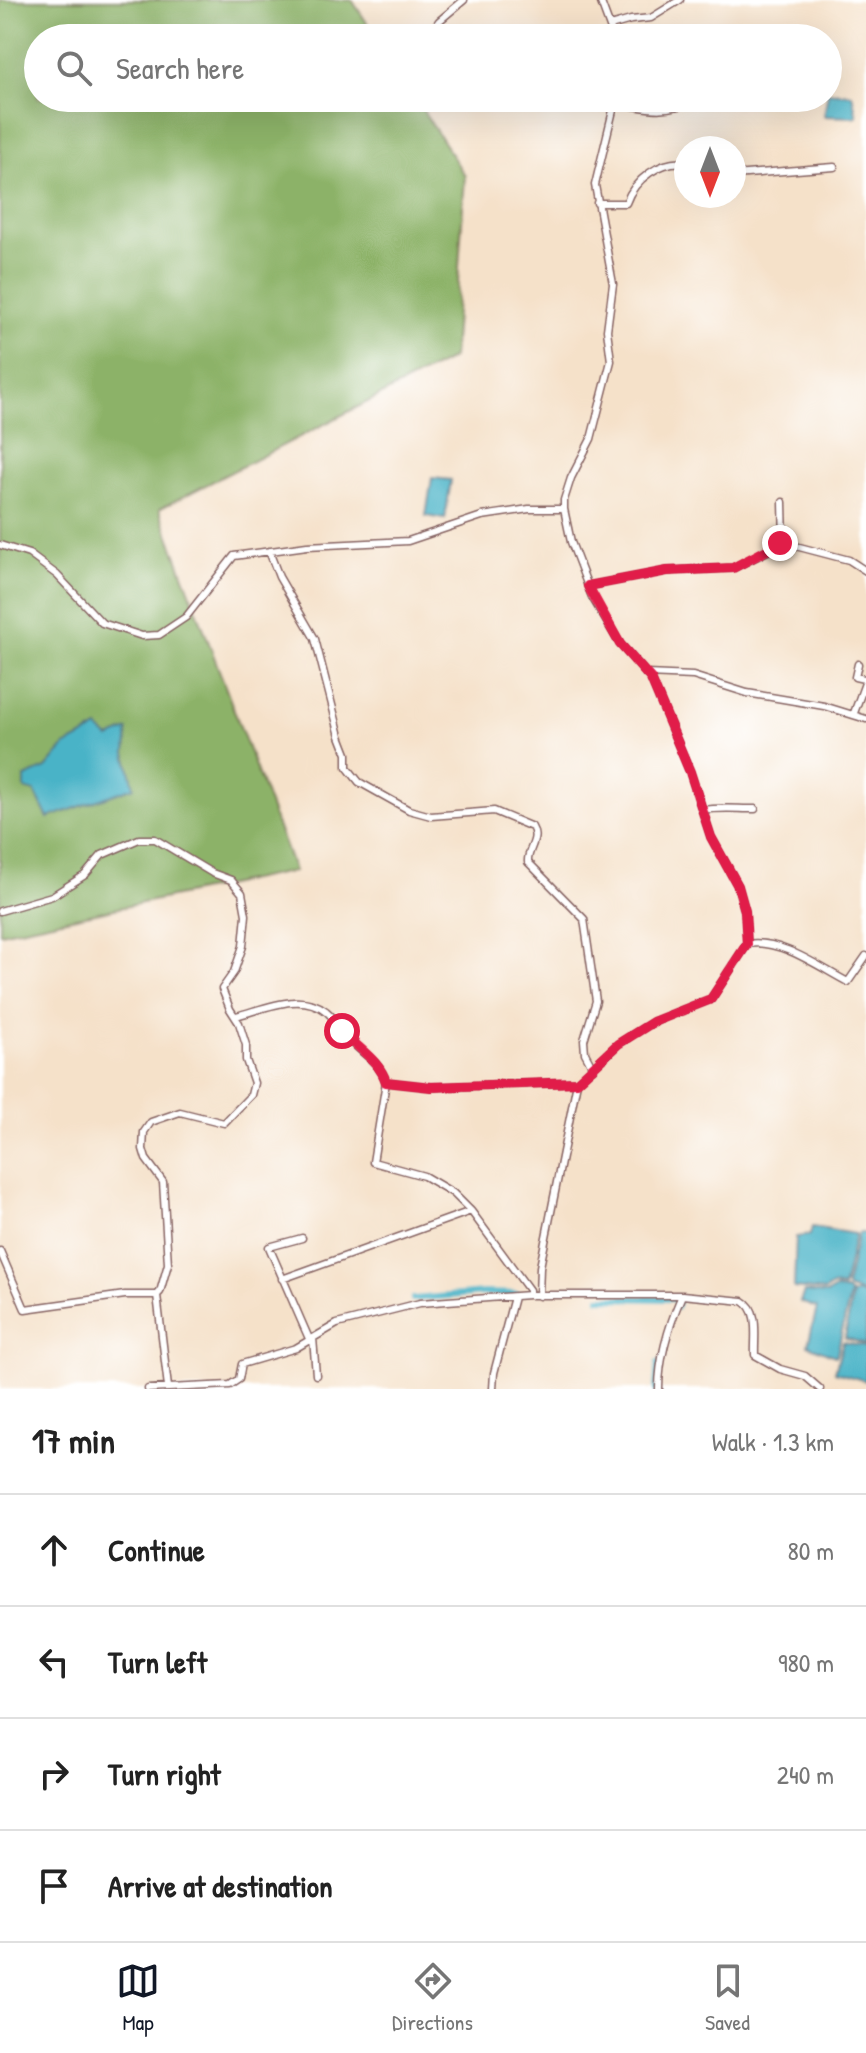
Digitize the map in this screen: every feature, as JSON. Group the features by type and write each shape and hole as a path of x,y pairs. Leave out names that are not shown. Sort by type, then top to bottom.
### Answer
{"street":[{"path":"437,24 464,0"},
{"path":"600,0 609,24"},
{"path":"617,24 651,18 680,0"},
{"path":"539,1296 540,1267 577,1082 618,1044 653,1022 711,999 747,944 745,911 738,886 711,837 690,772 651,679 620,644 588,586 571,542 564,509 571,478 591,439 611,361 607,330 613,284 595,185 613,112"},
{"path":"597,203 626,203 641,178 674,164"},
{"path":"746,174 834,167"},
{"path":"783,502 784,543"},
{"path":"0,545 29,554 57,575 102,623 142,636 159,635 186,617 234,556 307,546 408,541 482,516 529,509 564,509"},
{"path":"588,586 667,571 733,568 784,543 849,560 866,571"},
{"path":"269,551 279,577 315,639 347,754 347,767 359,782 409,810 431,816 494,811 535,831 528,862 584,919 596,1001 584,1040 585,1053 593,1068"},
{"path":"854,713 865,683 864,679 855,677 858,664"},
{"path":"646,674 693,676 747,693 854,713 866,719"},
{"path":"702,810 725,806 755,809"},
{"path":"0,911 52,896 85,875 102,855 139,839 155,839 212,873 231,880 242,893 246,915 243,946 234,972 222,989 246,1045 246,1060 254,1083 251,1095 224,1123 180,1112 151,1122 144,1132 146,1159 163,1182 168,1264 157,1295 168,1387"},
{"path":"747,944 762,941 848,982 866,956"},
{"path":"236,1016 291,1001 329,1013 360,1050 375,1061 386,1082 373,1162 424,1176 453,1193 471,1211 529,1290 529,1295"},
{"path":"386,1082 431,1087 577,1082"},
{"path":"282,1279 471,1211"},
{"path":"302,1238 269,1247 312,1340 316,1375"},
{"path":"0,1251 25,1309 125,1295 157,1295"},
{"path":"148,1389 230,1385 239,1379 242,1364 312,1340 331,1326 396,1307 529,1295 682,1295 743,1301 754,1311 755,1355 780,1369 805,1376 820,1389"},
{"path":"659,1389 659,1369 666,1340 682,1295"},
{"path":"493,1389 494,1373 514,1297"}],"green space":[{"path":"0,0 352,0 368,24 24,24 24,112 424,112 465,176 453,358 159,509 294,871 0,933"}],"water":[{"path":"842,93 852,94 857,117 824,116 825,112 842,112"},
{"path":"432,478 451,480 445,519 426,516"},
{"path":"98,728 109,738 128,730 126,753 134,787 48,818 35,792 25,789 25,777 46,768 65,746"},
{"path":"812,1227 855,1234 843,1288 832,1286 825,1291 794,1288 796,1237 810,1235"},
{"path":"858,1233 866,1233 866,1294 846,1286"},
{"path":"835,1289 850,1295 835,1356 808,1345 817,1308 800,1302 804,1292 827,1294"},
{"path":"852,1295 866,1296 866,1344 845,1338"},
{"path":"843,1342 866,1346 866,1381 835,1372"}],"waterway":[{"path":"413,1299 484,1293 517,1294"},
{"path":"600,1298 672,1299 678,1301 676,1307"},
{"path":"656,1389 658,1363"}],"route":[{"path":"342,1031 375,1061 386,1082 431,1087 577,1082 618,1044 653,1022 711,999 747,944 745,911 738,886 711,837 690,772 651,679 620,644 588,586 667,571 733,568 780,543"}]}
